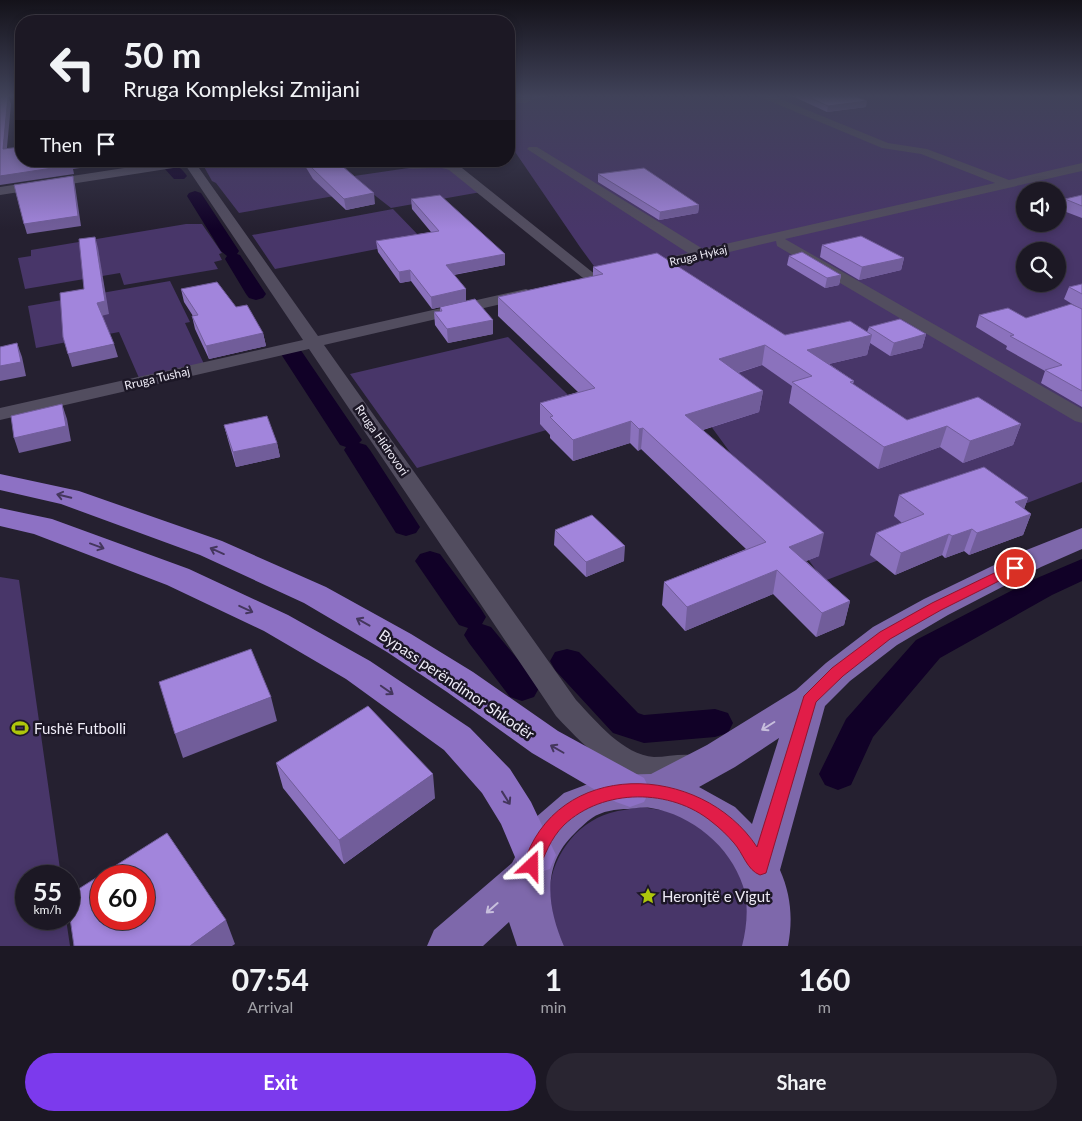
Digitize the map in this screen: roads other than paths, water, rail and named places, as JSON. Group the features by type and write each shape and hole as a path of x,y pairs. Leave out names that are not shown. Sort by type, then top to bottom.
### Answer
{"highway":[{"name":"Bypass perëndimor Shkodër","path":"0,482 69,497 211,548 315,595 400,642 545,742 640,790"},
{"path":"0,516 42,526 178,577 276,623 358,670 457,739 496,781 517,815 532,866"}],"main road":[{"path":"640,790 707,763 809,700 838,672 885,636 954,598 1030,560 1082,538"},
{"path":"760,867 809,700"},
{"path":"541,946 528,910 532,866 544,837 558,821 574,808 593,798 612,792 640,790 687,800 717,815 742,838 760,867 770,905 765,946"},
{"path":"450,946 532,866"}],"street":[{"path":"872,140 886,146 928,153 1008,184"},
{"path":"533,149 700,254"},
{"path":"0,191 156,167"},
{"name":"Rruga Hidrovori","path":"192,167 560,700 607,748 626,760 651,769 707,763"},
{"path":"453,167 593,279"},
{"name":"Rruga Hykaj","path":"629,270 1082,167"},
{"path":"782,243 1082,417"},
{"path":"574,283 611,274"},
{"path":"314,342 538,291"},
{"name":"Rruga Tushaj","path":"0,414 314,342"},
{"name":"Rruga Hidrovori","path":"576,718 592,747 640,790"}],"waterway":[{"path":"171,168 179,176"},
{"path":"195,196 230,251"},
{"path":"234,259 256,294"},
{"path":"290,351 349,440"},
{"path":"357,450 406,527"},
{"path":"430,561 470,617"},
{"path":"838,774 859,729 928,649 1041,588 1082,569"},
{"path":"480,635 522,688"},
{"path":"567,661 626,723 644,729 715,723"}],"place":[{"name":"Fushë Futbolli","path":"20,728"},
{"name":"Heronjtë e Vigut","path":"648,896"}]}
